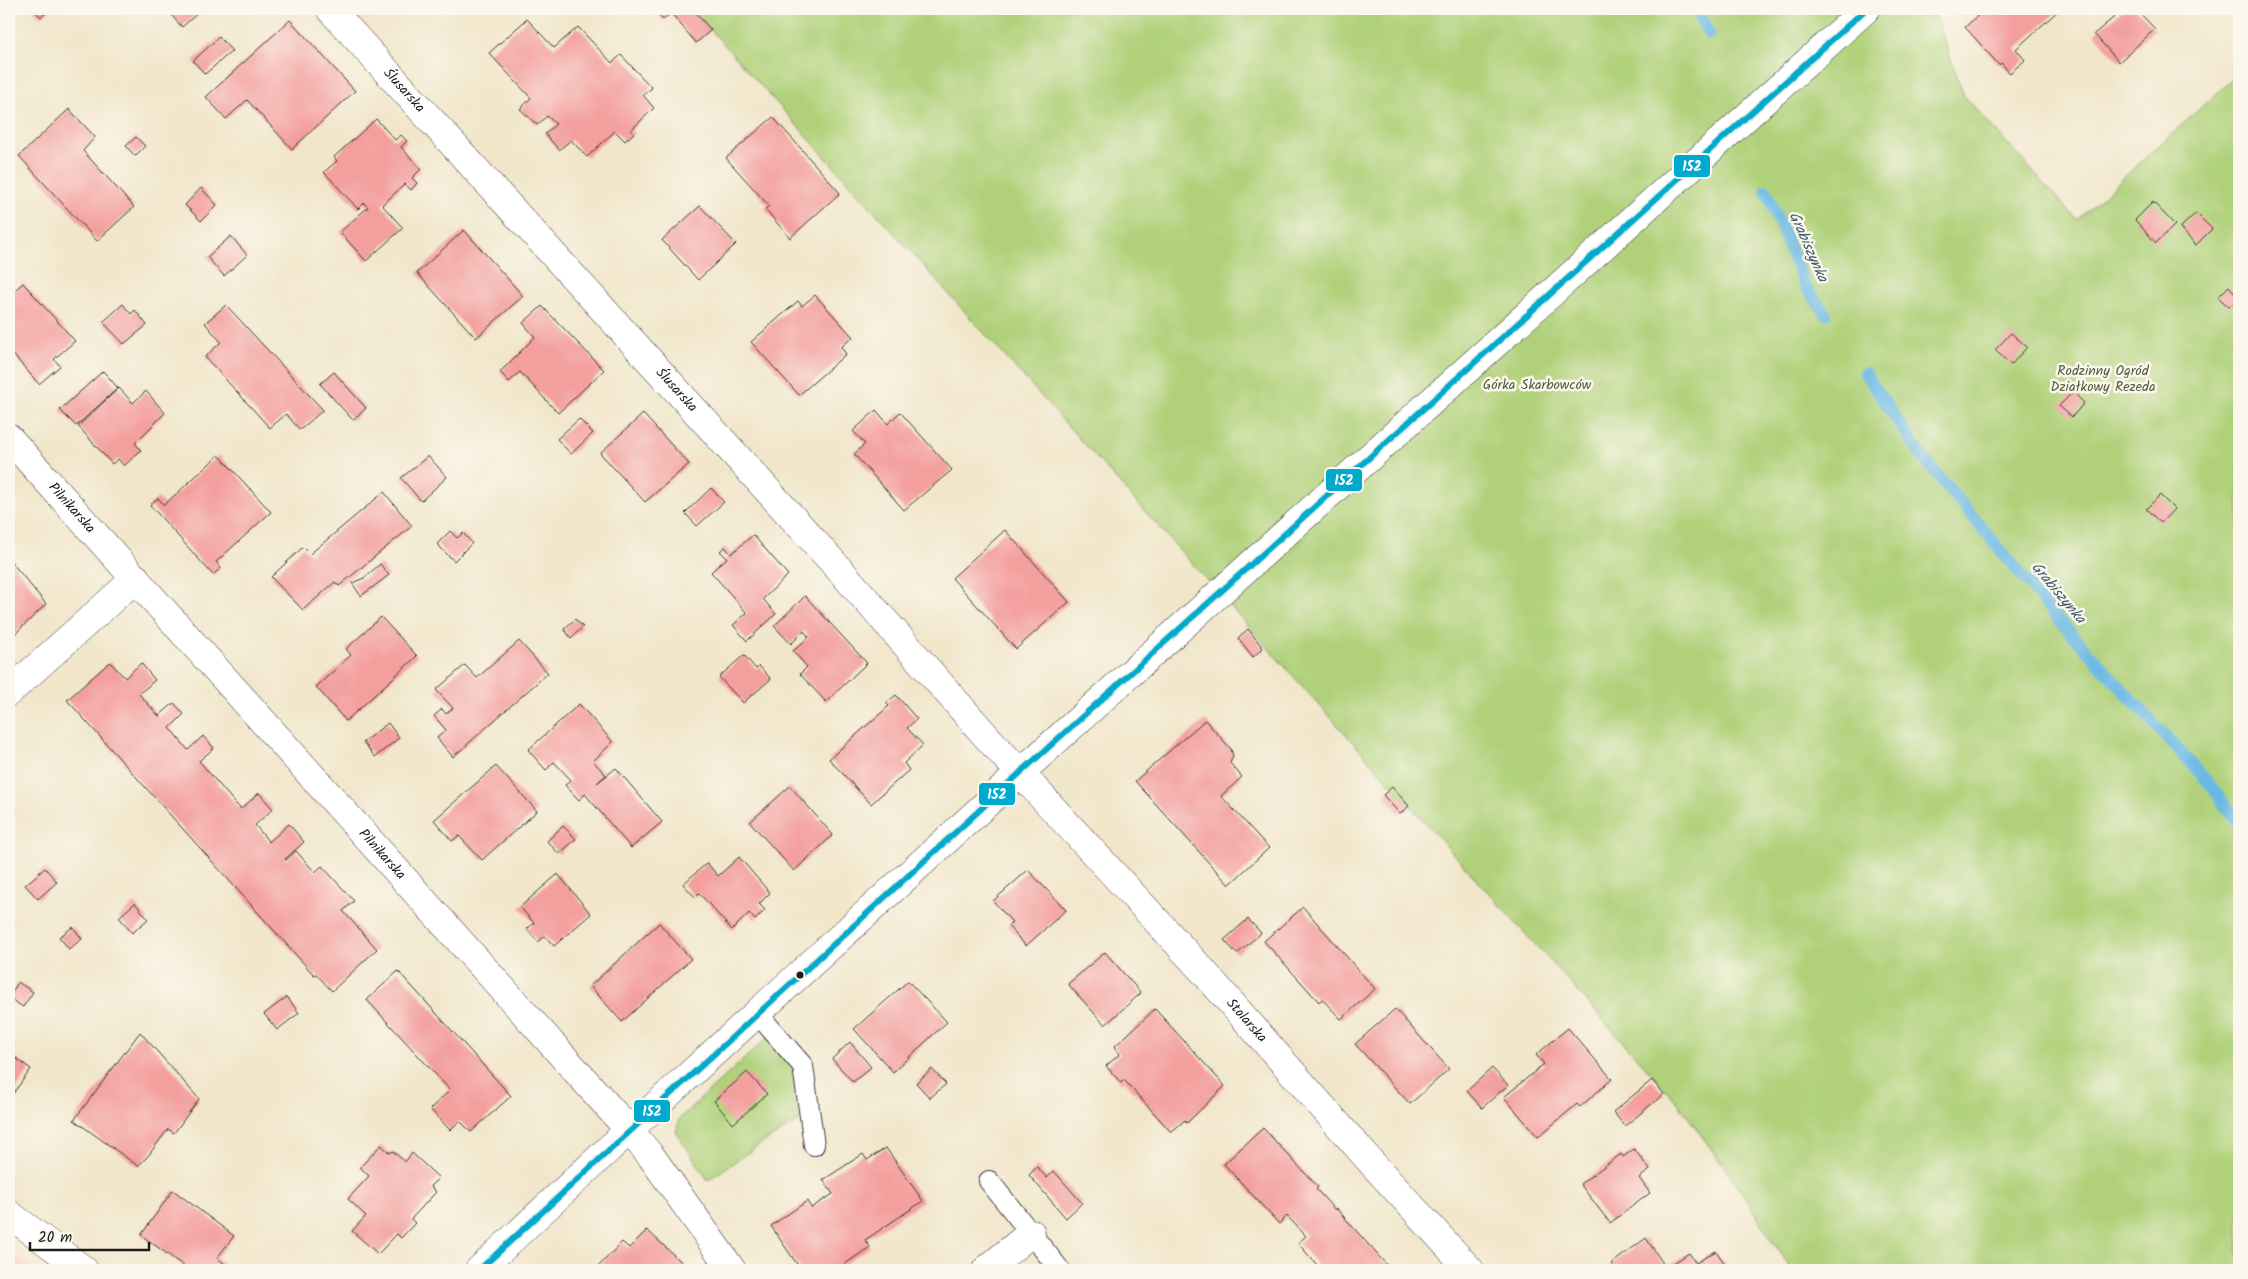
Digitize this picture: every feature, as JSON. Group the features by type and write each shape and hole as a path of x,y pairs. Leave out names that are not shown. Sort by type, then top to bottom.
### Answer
{"street":[{"name":"Ślusarska","path":"330,9 834,562 1020,773"},
{"path":"479,1270 629,1130 1020,773 1866,9"},
{"name":"Pilnikarska","path":"9,438 629,1130 651,1156 732,1270"},
{"path":"9,692 136,578"},
{"name":"Stolarska","path":"1020,773 1203,971 1370,1161 1470,1270"},
{"path":"9,1214 84,1270"},
{"path":"986,1270 1030,1233"}],"lane":[{"path":"757,1013 803,1066 814,1145"},
{"path":"989,1181 1060,1270"}],"shaded area":[{"path":"9,1251 36,1270 9,1270"}],"green space":[{"name":"Górka Skarbowców","path":"692,9 1933,9 1964,96 2077,220 2239,73 2239,1270 1791,1270 1735,1182 1678,1103"},
{"path":"767,1038 792,1066 800,1121 762,1143 708,1180 676,1132 680,1118"}],"building":[{"path":"33,9 51,9 41,17"},
{"path":"153,9 166,9 159,15"},
{"path":"166,9 202,9 182,27"},
{"path":"653,9 692,9 711,30 696,43 671,13 663,20"},
{"path":"1985,9 2060,9 2016,49 2025,60 2010,73 2001,63 1999,65 1965,27"},
{"path":"2124,9 2136,9 2155,29 2119,62 2094,34"},
{"path":"527,19 554,48 578,27 612,63 621,55 652,88 643,95 654,108 631,130 634,133 625,141 615,131 587,157 571,140 559,150 545,134 556,124 547,116 537,125 520,109 531,98 489,53"},
{"path":"290,20 355,91 292,149 247,100 226,119 206,97"},
{"path":"219,37 232,51 205,74 193,61"},
{"path":"69,109 95,137 83,151 134,207 97,241 19,156"},
{"path":"773,117 840,193 790,238 765,209 769,206 726,158"},
{"path":"376,119 395,140 401,135 407,141 401,147 421,169 412,178 417,183 411,190 405,184 382,205 403,228 366,261 340,232 368,207 364,203 358,209 324,172 337,161 334,157"},
{"path":"136,137 145,146 135,156 126,146"},
{"path":"201,188 217,205 201,221 185,205"},
{"path":"2153,202 2175,225 2156,243 2135,220"},
{"path":"700,206 736,244 698,280 662,240"},
{"path":"2196,213 2212,229 2196,245 2180,228"},
{"path":"464,230 523,296 476,338 417,273"},
{"path":"231,236 247,255 224,276 207,257"},
{"path":"23,283 75,341 54,359 60,366 39,384 9,350 9,295"},
{"path":"2229,286 2239,298 2229,307 2218,297"},
{"path":"815,295 853,337 841,347 846,354 799,395 751,342 798,301 802,306"},
{"path":"123,304 131,314 135,310 147,325 124,344 103,322"},
{"path":"226,305 323,410 300,430 286,414 270,428 205,357 221,342 205,323"},
{"path":"542,306 604,370 558,413 520,372 509,382 500,372 535,337 523,323"},
{"path":"2011,333 2027,347 2011,365 1995,350"},
{"path":"103,371 118,388 76,426 60,410"},
{"path":"334,372 366,408 353,420 320,384"},
{"path":"119,388 133,403 146,391 165,413 135,443 141,450 124,466 118,459 112,464 78,426"},
{"path":"2073,392 2084,403 2072,417 2059,406"},
{"path":"876,410 888,424 900,412 952,470 904,510 854,454 865,444 853,431"},
{"path":"643,414 689,464 645,502 600,453"},
{"path":"579,419 593,433 571,454 557,439"},
{"path":"219,455 271,512 216,562 221,568 213,575 150,505 158,498 164,505"},
{"path":"428,456 447,477 421,501 401,478"},
{"path":"711,488 724,502 697,526 685,513"},
{"path":"384,492 412,526 339,586 335,582 303,610 271,577 303,547 310,554"},
{"path":"2160,495 2174,509 2161,523 2146,509"},
{"path":"1005,530 1069,602 1016,649 952,578"},
{"path":"450,531 457,538 463,533 472,543 454,561 437,544"},
{"path":"753,535 788,575 763,599 776,614 747,641 733,625 747,613 711,572 727,558 720,551 725,547 731,554"},
{"path":"9,559 46,604 12,637 9,633"},
{"path":"380,564 389,575 361,596 352,583 364,578"},
{"path":"805,596 867,663 826,702 800,674 807,667 793,651 809,637 804,631 791,644 774,626"},
{"path":"381,617 417,656 346,721 316,687 351,655 346,649"},
{"path":"575,619 583,627 571,638 564,629"},
{"path":"1248,629 1263,648 1253,657 1238,638"},
{"path":"519,641 548,673 453,757 437,738 446,730 434,716 442,709 446,714 453,708 436,690 465,665 477,678"},
{"path":"744,655 756,669 759,666 771,679 743,703 719,677"},
{"path":"110,662 125,678 141,663 155,680 139,694 159,716 174,703 184,714 170,728 188,750 203,736 214,748 199,761 235,803 241,809 259,793 273,809 255,825 269,842 289,824 304,842 285,859 296,851 315,872 322,866 354,901 343,911 377,949 332,991 316,974 314,975 67,700"},
{"path":"896,695 917,719 907,728 923,745 904,763 909,770 871,804 829,759 889,706 886,703"},
{"path":"579,704 613,742 593,761 606,775 597,783 616,768 662,822 631,848 585,794 579,800 565,785 571,780 554,762 546,770 528,750"},
{"path":"1205,720 1231,749 1233,756 1230,763 1242,777 1221,796 1269,848 1229,885 1135,781"},
{"path":"388,723 399,738 375,757 363,742"},
{"path":"496,766 537,811 482,860 459,836 452,841 434,820"},
{"path":"790,786 833,835 794,871 750,822"},
{"path":"1392,787 1409,806 1400,814 1383,795"},
{"path":"563,826 576,839 559,854 547,841"},
{"path":"739,857 770,893 759,904 765,910 755,920 749,913 732,930 699,893 695,897 683,884 707,863 718,876"},
{"path":"45,868 57,882 38,899 25,885"},
{"path":"1028,870 1066,910 1026,946 1008,926 1012,922 993,901"},
{"path":"558,874 591,914 554,946 545,936 538,942 527,929 534,923 520,907"},
{"path":"135,903 148,919 132,933 119,917"},
{"path":"1303,907 1375,989 1341,1019 1322,999 1319,1002 1264,941"},
{"path":"1248,919 1261,933 1237,954 1224,940"},
{"path":"659,923 691,959 622,1022 590,986"},
{"path":"73,927 82,939 69,949 59,937"},
{"path":"1105,952 1141,993 1105,1025 1068,984"},
{"path":"398,971 511,1096 471,1132 460,1121 450,1130 430,1109 450,1090 367,1000"},
{"path":"908,981 947,1022 893,1072 854,1029"},
{"path":"18,982 33,992 23,1007 9,998"},
{"path":"287,997 299,1013 277,1030 264,1014"},
{"path":"1155,1009 1225,1086 1187,1123 1185,1120 1171,1132 1124,1080 1121,1083 1106,1066 1120,1054 1114,1047"},
{"path":"1395,1009 1449,1069 1410,1104 1355,1044"},
{"path":"1568,1028 1612,1079 1580,1107 1577,1104 1538,1137 1504,1097 1544,1064 1536,1055"},
{"path":"140,1032 199,1099 174,1133 168,1129 138,1166 74,1120"},
{"path":"850,1042 871,1067 853,1082 832,1059"},
{"path":"9,1053 31,1069 9,1099"},
{"path":"1492,1068 1508,1085 1482,1108 1467,1091"},
{"path":"932,1069 946,1084 930,1098 916,1083"},
{"path":"747,1072 767,1094 733,1124 714,1101"},
{"path":"1652,1080 1664,1094 1625,1126 1613,1112"},
{"path":"1263,1128 1391,1270 1311,1270 1317,1265 1298,1243 1306,1236 1287,1216 1279,1224 1224,1164"},
{"path":"381,1145 390,1153 393,1151 405,1162 412,1153 439,1178 430,1186 436,1192 411,1219 415,1223 401,1238 397,1234 378,1254 352,1231 366,1216 348,1199 369,1176 360,1167"},
{"path":"886,1148 923,1201 865,1240 870,1247 836,1270 801,1270 771,1226 807,1201 811,1208 833,1194 823,1180 863,1154 867,1160"},
{"path":"1634,1149 1650,1170 1639,1178 1650,1193 1610,1223 1580,1184 1621,1154 1623,1157"},
{"path":"1037,1167 1047,1178 1054,1171 1082,1203 1066,1218 1029,1175"},
{"path":"173,1190 234,1236 217,1258 224,1263 219,1270 210,1267 207,1270 189,1270 141,1235"},
{"path":"647,1230 690,1270 595,1270 622,1242 629,1248"},
{"path":"1646,1238 1666,1268 1689,1253 1696,1263 1716,1251 1729,1270 1615,1270 1611,1264"}],"waterway":[{"name":"Grabiszynka","path":"1696,9 1709,34"},
{"name":"Grabiszynka","path":"1766,190 1805,286 1826,314"},
{"name":"Grabiszynka","path":"1865,373 1921,455 2064,626 2208,782 2239,824"}],"transit line":[{"name":"152","path":"479,1270 1020,773 1866,9"}],"park label":[{"name":"Rodzinny Ogród Działkowy Rezeda","path":"2103,380"}]}
